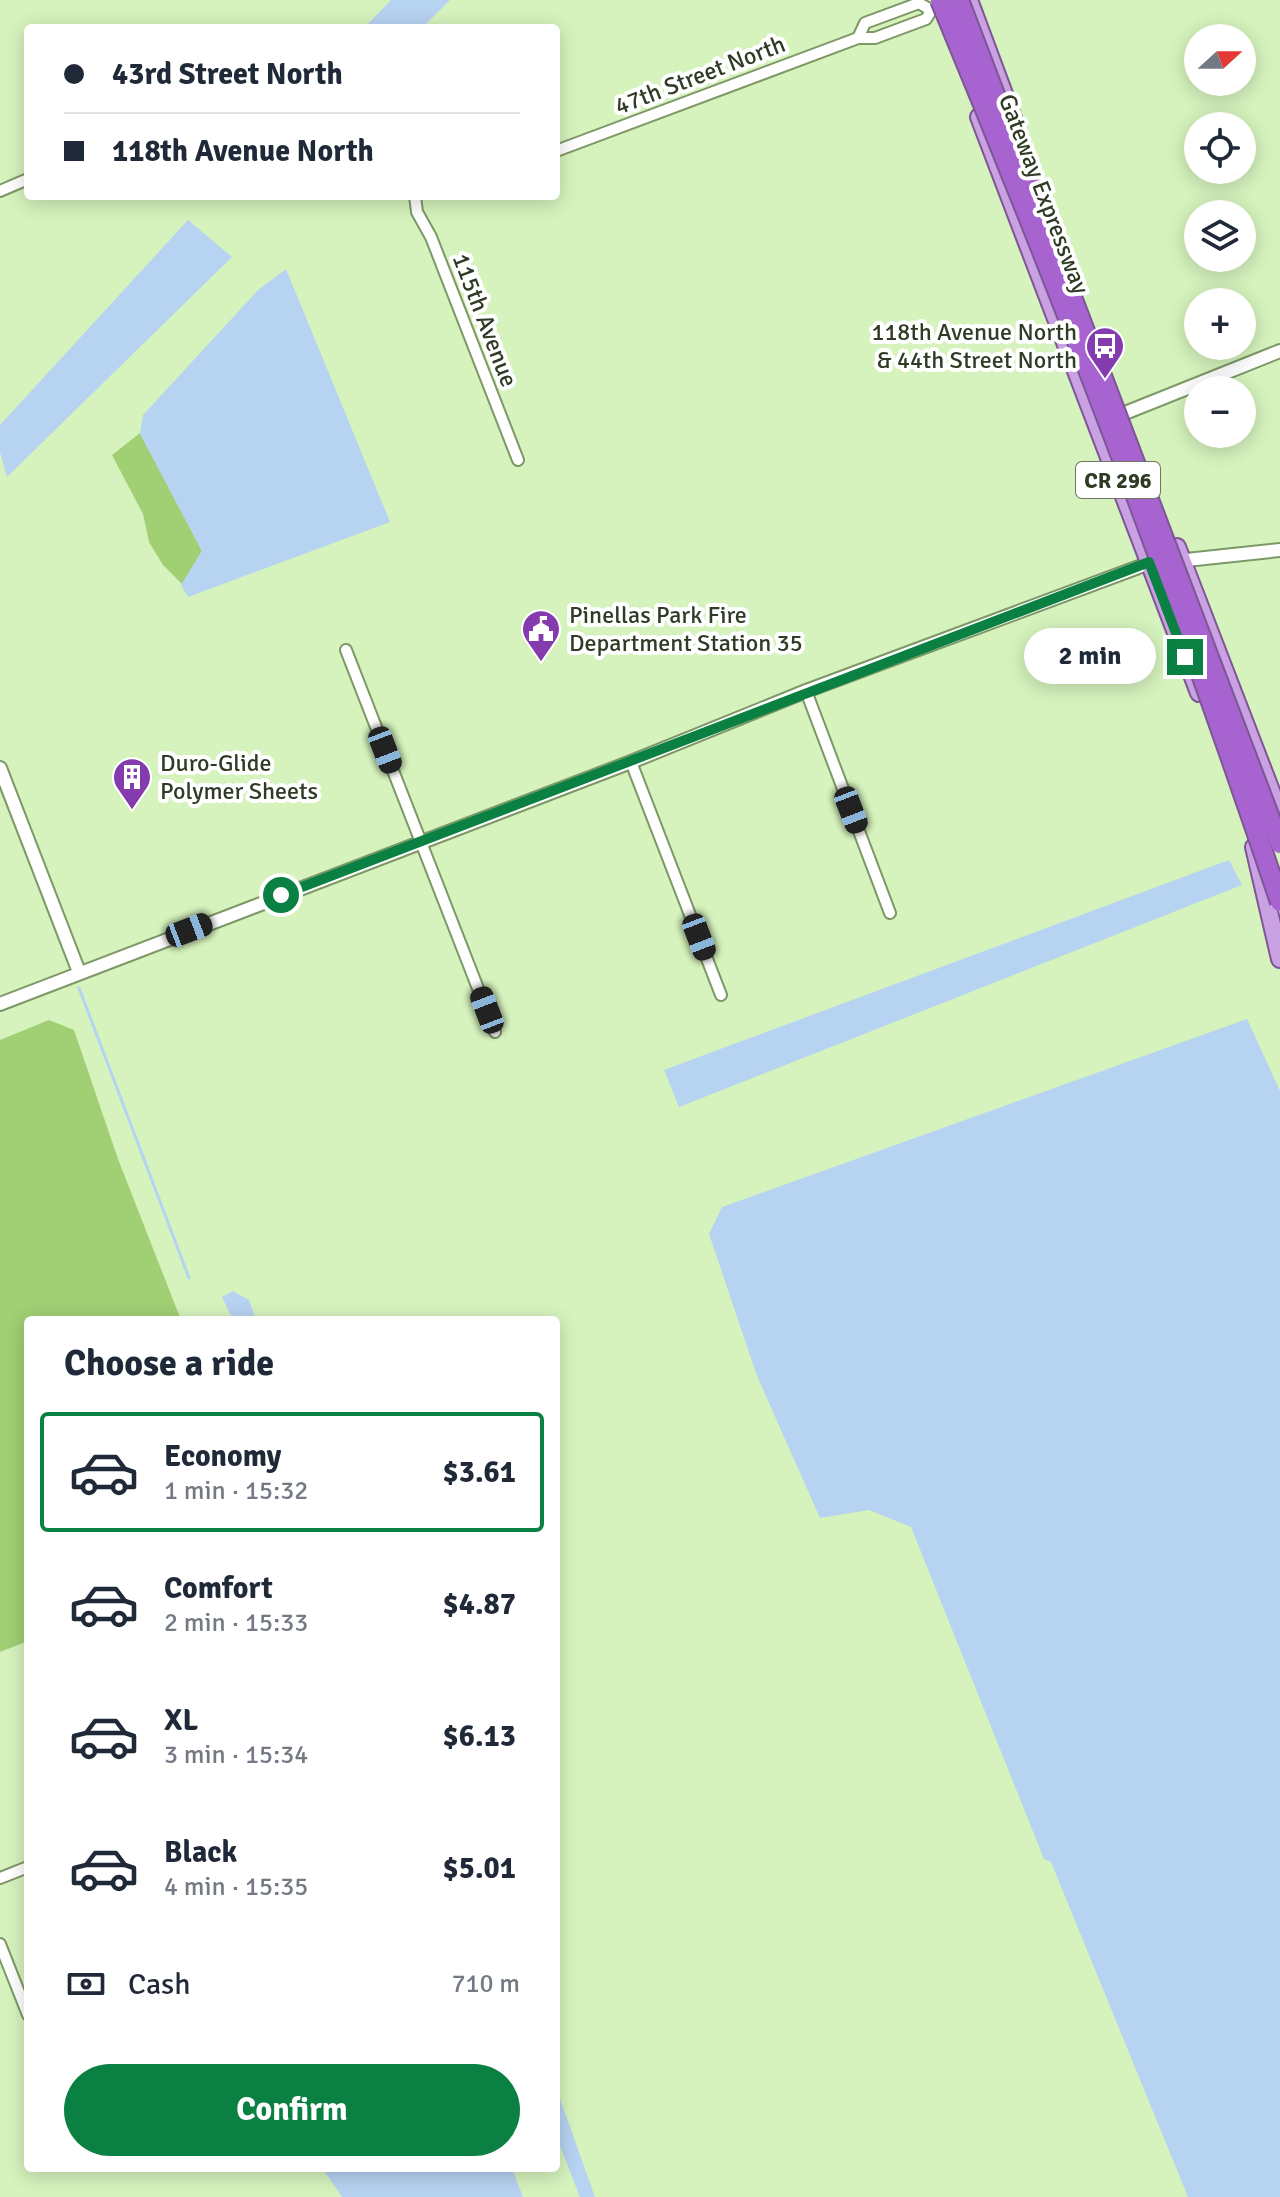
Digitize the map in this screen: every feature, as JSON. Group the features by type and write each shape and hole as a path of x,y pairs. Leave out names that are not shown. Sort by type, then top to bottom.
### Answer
{"highway":[{"name":"Gateway Expressway","path":"959,0 1280,844"},
{"name":"Gateway Expressway","path":"935,4 1046,264 1216,714 1280,902"}],"main road":[{"name":"CR 296","path":"969,0 1280,814"},
{"name":"CR 296","path":"935,4 1252,840 1280,959"}],"street":[{"path":"858,38 865,23 919,3 935,4"},
{"name":"47th Street North","path":"560,150 858,38 875,38 926,19 935,4"},
{"path":"0,191 24,181"},
{"name":"115th Avenue","path":"416,200 417,212 431,237 518,460"},
{"path":"1125,413 1280,351"},
{"path":"0,1004 631,762 806,691 1149,562 1280,550"},
{"path":"346,650 495,1032"},
{"path":"806,691 890,913"},
{"path":"631,762 721,995"},
{"path":"0,768 79,972"},
{"path":"0,1878 24,1869"},
{"path":"0,1944 24,2005"}],"green space":[{"path":"140,433 202,551 182,584 163,565 149,542 143,514 112,455"},
{"path":"49,1020 74,1030 118,1159 179,1316 24,1316 24,1643 0,1652 0,1040"}],"water":[{"path":"391,0 450,0 426,24 368,24"},
{"path":"188,220 232,257 7,477 0,452 0,425"},
{"path":"286,269 390,522 188,597 181,585 202,551 140,434 143,415 258,290"},
{"path":"1229,860 1242,885 679,1107 664,1070"},
{"path":"1247,1019 1280,1091 1280,2197 1188,2197 1051,1862 1044,1859 911,1527 869,1510 820,1518 757,1376 709,1234 722,1207"},
{"path":"233,1291 249,1300 255,1316 231,1316 222,1297"},
{"path":"560,2100 595,2197 580,2197 560,2146"},
{"path":"325,2172 514,2172 523,2197 342,2197"}],"waterway":[{"path":"79,988 189,1278"}],"place":[{"name":"118th Avenue North & 44th Street North","path":"1105,380"},
{"name":"Pinellas Park Fire Department Station 35","path":"541,663"},
{"name":"Duro-Glide Polymer Sheets","path":"132,811"}],"route":[{"path":"281,895 631,762 806,691 1149,562 1185,657"}]}
